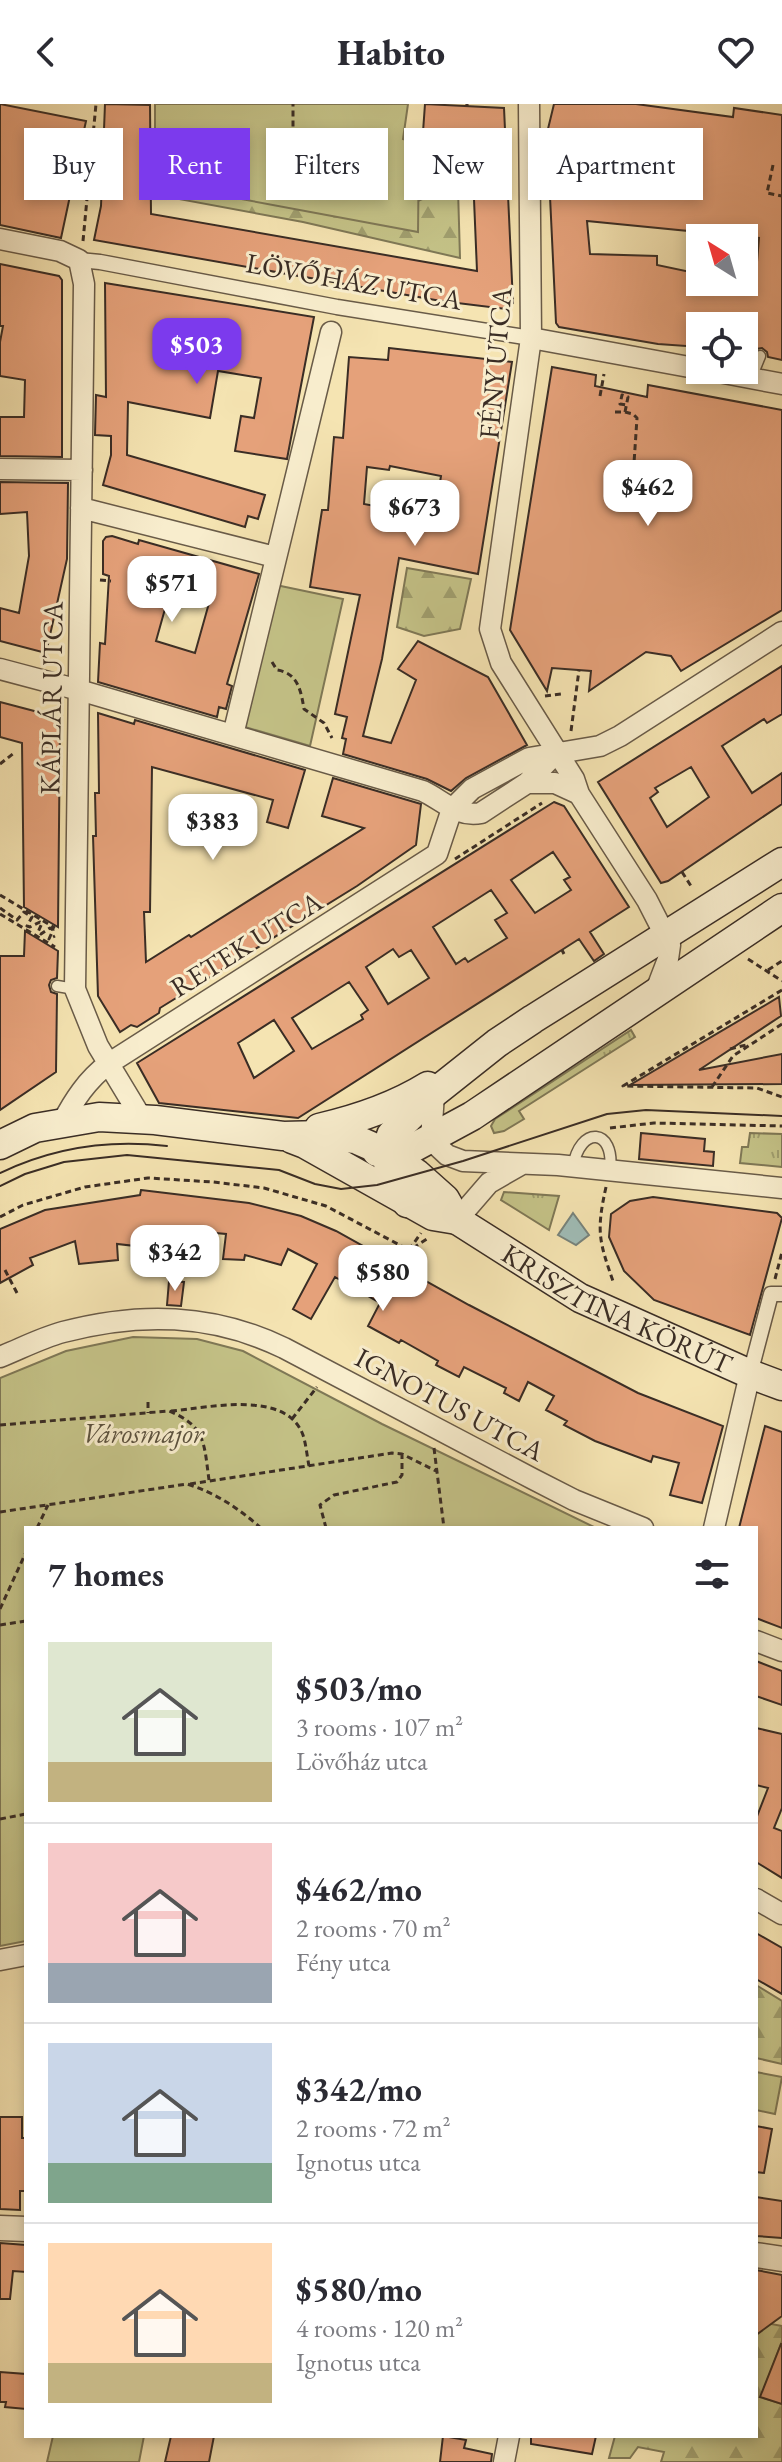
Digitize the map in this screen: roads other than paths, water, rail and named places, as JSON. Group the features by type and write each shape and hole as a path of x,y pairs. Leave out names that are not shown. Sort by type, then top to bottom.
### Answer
{"main road":[{"path":"407,1203 389,1172 387,1153 411,1149 418,1120 497,1043 782,862"},
{"path":"0,1145 35,1128 99,1117 142,1119 294,1140 355,1120 472,1116 782,908"},
{"path":"418,1120 422,1162 429,1183"},
{"name":"KRISZTINA KÖRÚT","path":"294,1140 323,1135 355,1139 387,1153 429,1183 445,1199 457,1220"},
{"name":"KRISZTINA KÖRÚT","path":"294,1140 433,1216 457,1220 580,1298 782,1386"}],"street":[{"name":"FÉNY UTCA","path":"529,104 531,338 490,629 501,663 564,743 579,794 647,900 665,936"},
{"name":"LÖVŐHÁZ UTCA","path":"0,239 60,251 79,260 686,366"},
{"name":"KÁPLÁR UTCA","path":"79,260 84,284 79,690 66,988 142,1119"},
{"path":"233,735 337,307"},
{"path":"758,379 782,384"},
{"path":"0,469 82,470"},
{"path":"81,508 275,557"},
{"path":"452,809 472,789 508,767 564,743 600,746 620,736 782,632"},
{"path":"0,669 423,791 452,809 472,815 481,813 527,783 564,743"},
{"path":"527,783 555,783 579,794"},
{"name":"RETEK UTCA","path":"62,1123 94,1075 108,1064 437,854 452,809"},
{"path":"655,993 668,959 670,945 665,936"},
{"path":"418,1120 447,1155 463,1161 610,1170 782,1188"},
{"path":"457,1220 489,1183 522,1164"},
{"path":"714,1526 750,1374 776,1294"},
{"name":"IGNOTUS UTCA","path":"0,1357 61,1332 146,1317 242,1329 574,1500 638,1526"},
{"path":"758,1642 782,1651"},
{"path":"758,1900 782,1914"},
{"path":"0,1960 24,1955"},
{"path":"0,2228 24,2229"},
{"path":"758,2255 782,2259"},
{"path":"504,2462 509,2438"}],"lane":[{"path":"758,361 760,356"},
{"path":"573,1167 579,1146 589,1138 596,1138 608,1145 612,1158 610,1170"}],"water":[{"path":"573,1213 589,1235 576,1245 558,1235"}],"tram line":[{"path":"0,1186 25,1174 64,1162 127,1155 279,1170 315,1184 341,1189 377,1185 463,1161 607,1114 646,1110 782,1116"},
{"path":"0,1173 41,1157 82,1147 124,1144 167,1146"}],"park label":[{"name":"Városmajor","path":"143,1433"}]}
